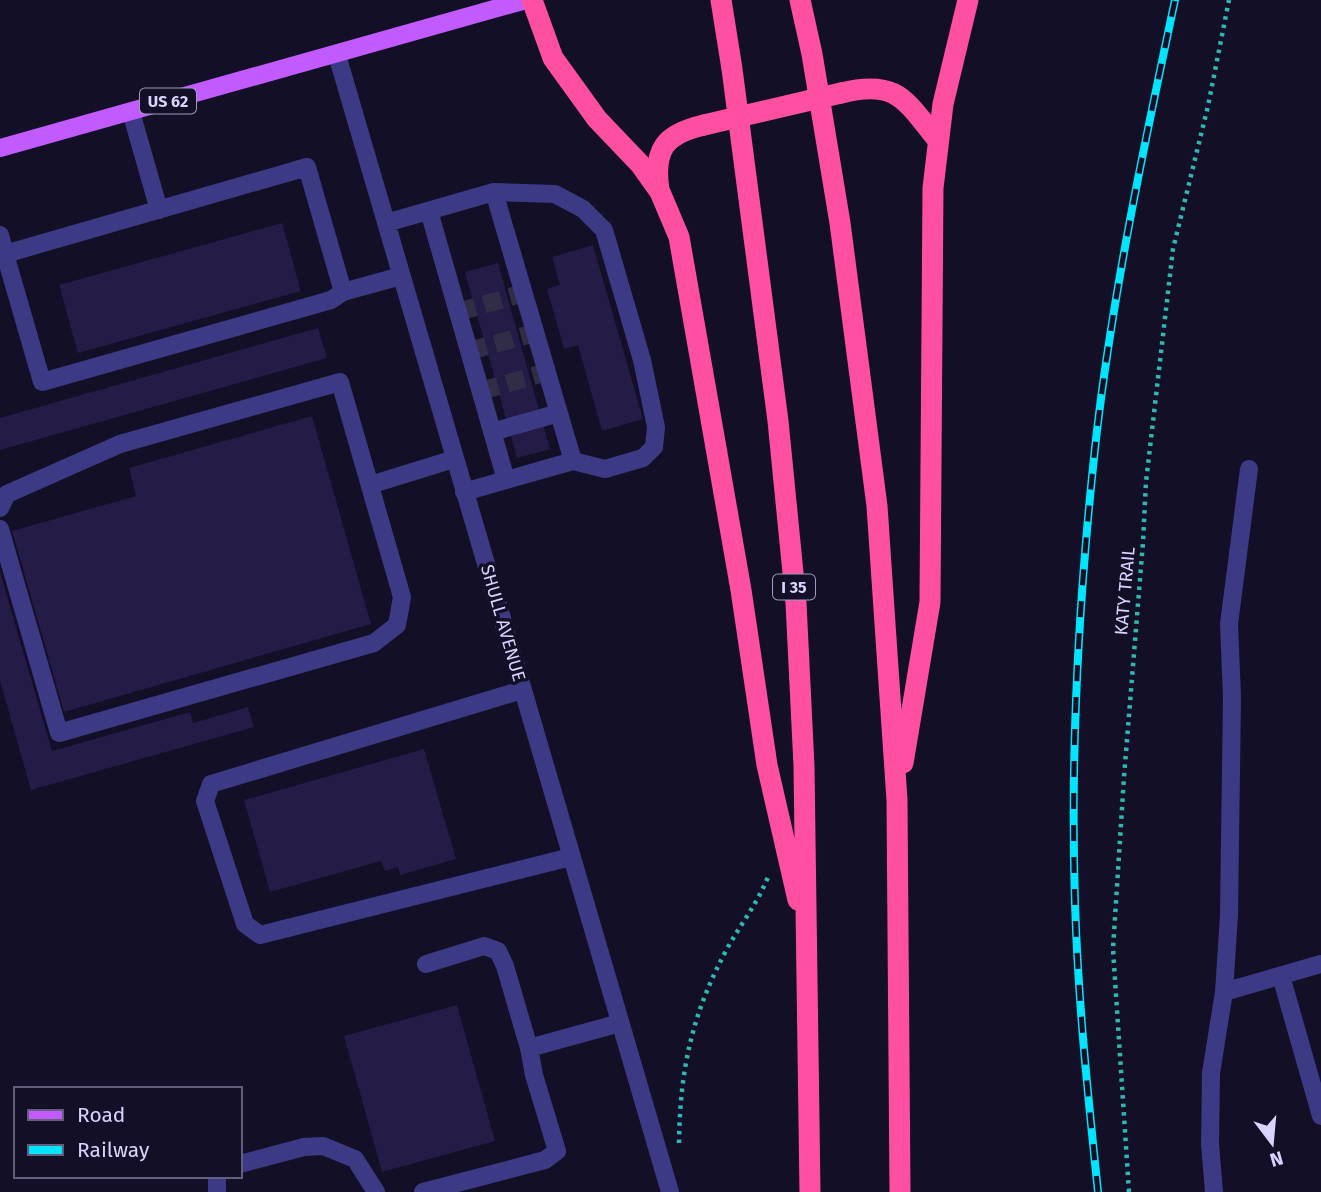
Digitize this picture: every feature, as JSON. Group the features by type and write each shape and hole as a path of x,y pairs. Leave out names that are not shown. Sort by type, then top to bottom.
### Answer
{"highway":[{"path":"532,0 553,58 597,119 640,164 660,192"},
{"name":"I 35","path":"721,0 778,421 796,603 804,766 810,1192"},
{"path":"800,0 812,54 840,223 877,506 897,800 900,1192"},
{"path":"897,800 930,602 933,188 937,139 968,0"},
{"path":"807,944 767,765 741,590 679,237 660,192 656,171 660,153 669,139 685,130 865,87 886,89 903,97 937,139"}],"main road":[{"name":"US 62","path":"0,148 526,0"}],"street":[{"name":"SHULL AVENUE","path":"337,55 670,1192"},
{"path":"131,111 159,209"},
{"path":"5,254 307,167 343,292"},
{"path":"386,223 494,192 555,194 583,209 604,230 642,360 656,427 653,447 642,458 605,469 573,461 464,492"},
{"path":"494,192 573,461"},
{"path":"429,211 506,480"},
{"path":"0,235 42,382 331,300 343,292 401,276"},
{"path":"0,509 7,494 120,444 340,382 402,597 397,625 374,643 59,733 0,528"},
{"path":"492,432 559,412"},
{"path":"370,485 454,459"},
{"path":"1214,1192 1210,1144 1211,1073 1224,992 1229,915 1233,697 1229,624 1249,469"},
{"path":"522,690 211,785 205,801 245,924 260,934 571,858"},
{"path":"423,1192 545,1160 557,1151 505,966 498,951 484,946 426,964"},
{"path":"1224,992 1321,964"},
{"path":"1281,976 1321,1116"},
{"path":"529,1048 620,1023"},
{"path":"242,1163 304,1147 323,1146 355,1159 376,1192"}],"path":[{"name":"KATY TRAIL","path":"1129,1192 1113,949 1146,482 1173,249 1205,119 1229,0"},
{"path":"679,1152 685,1063 694,1026 708,988 770,873"}],"building":[{"path":"282,223 301,291 78,353 59,285"},
{"path":"593,245 643,419 602,431 578,345 564,349 547,289 560,285 552,257"},
{"path":"498,263 550,449 517,458 465,272"},
{"path":"318,328 327,358 0,450 0,418"},
{"path":"312,416 371,624 64,712 12,531 136,496 129,468"},
{"path":"0,572 52,751 190,712 193,723 248,707 254,727 31,790 0,681"},
{"path":"424,749 456,859 400,875 398,867 385,871 381,861 270,892 244,800"},
{"path":"457,1005 495,1141 382,1172 344,1036"}],"tunnel":[{"path":"458,312 524,293"},
{"path":"469,351 535,333"},
{"path":"481,391 547,372"}],"railway":[{"path":"1098,1192 1076,939 1074,787 1081,613 1096,439 1111,328 1175,0"}]}
